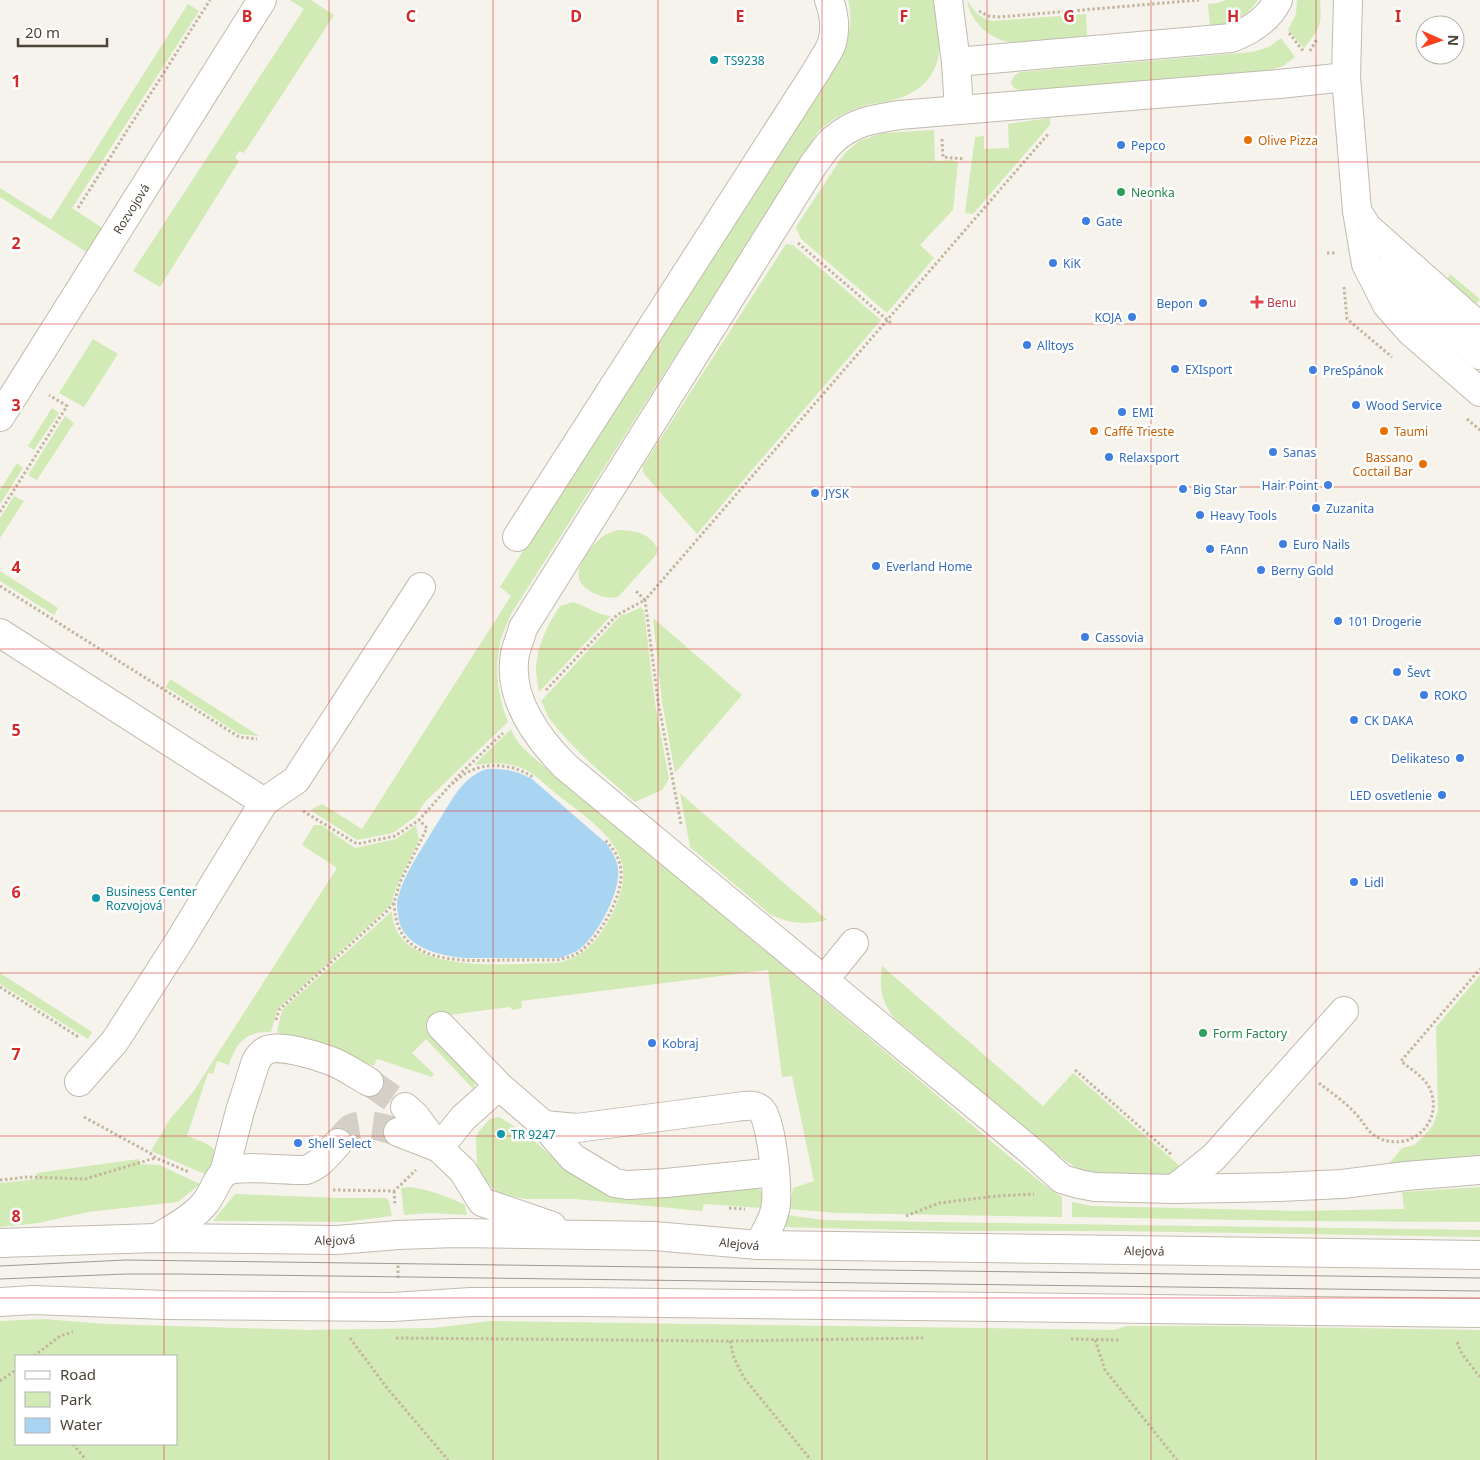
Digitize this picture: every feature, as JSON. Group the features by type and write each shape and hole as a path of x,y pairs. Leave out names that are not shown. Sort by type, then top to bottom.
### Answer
{"street":[{"name":"Rozvojová","path":"0,417 262,0"},
{"path":"517,537 817,70 832,43 833,9 829,0"},
{"path":"948,0 956,62 959,110"},
{"path":"956,62 1231,38 1251,29 1261,21 1275,8 1278,0"},
{"path":"1348,0 1346,77 1357,212 1366,264 1387,306 1411,332 1480,392"},
{"path":"1346,77 898,115 872,119 850,127 832,141 821,155 523,628 515,654 514,677 525,712 538,736 566,767 688,866 1062,1179 1095,1187 1183,1181 1279,1187 1342,1184 1480,1170"},
{"path":"1357,212 1367,227 1480,327"},
{"path":"1366,264 1480,355"},
{"path":"79,1082 115,1041 178,943 264,802 296,780 421,587"},
{"path":"0,633 264,802"},
{"path":"824,980 854,942"},
{"path":"1183,1181 1214,1157 1344,1011"},
{"path":"441,1026 499,1086 544,1125 573,1158 615,1183 628,1186 666,1184 775,1172"},
{"path":"156,1238 190,1219 207,1200 224,1173 240,1111 256,1061 265,1050 280,1048 316,1056 333,1062 369,1082"},
{"path":"439,1148 463,1118 499,1086"},
{"path":"544,1125 577,1128 755,1106 762,1110 767,1122 777,1188 775,1211 769,1228 758,1245"},
{"path":"402,1120 439,1148 464,1172 482,1202 580,1234"},
{"path":"224,1173 246,1168 306,1170 319,1163 338,1143"},
{"name":"Alejová","path":"0,1243 156,1238 337,1240 456,1233 580,1234 654,1236 758,1245 1480,1255"},
{"path":"0,1302 33,1300 166,1305 392,1307 471,1302 585,1302 1480,1313"}],"path":[{"path":"78,208 210,0"},
{"path":"975,5 988,16 1000,17 1199,0"},
{"path":"264,802 299,808 357,844 395,836 419,820 462,772 525,712 617,616 645,600 1051,131"},
{"path":"776,224 892,324"},
{"path":"0,512 67,406 24,379"},
{"path":"0,586 239,737 257,739"},
{"path":"635,590 645,600 658,701 688,866"},
{"path":"452,784 468,772 478,768 493,766 513,768 527,773 538,781"},
{"path":"419,820 427,828 400,882 394,903 395,919 402,934 415,946 439,957 456,960 557,960 569,957 582,950 598,933 613,908 620,883 621,867 616,852 599,835"},
{"path":"279,1010 394,903"},
{"path":"1317,1080 1358,1116 1372,1134 1383,1140 1403,1142 1418,1135 1428,1123 1433,1105 1432,1096 1423,1080 1401,1061 1480,968"},
{"path":"0,987 104,1053"},
{"path":"1075,1070 1183,1181"},
{"path":"0,1180 28,1177 85,1179 156,1158"},
{"path":"904,1217 939,1202 1039,1194"},
{"path":"1452,1313 1453,1331 1462,1354 1480,1377"},
{"path":"35,1355 60,1336 80,1331"},
{"path":"341,1337 360,1338"},
{"path":"350,1338 387,1388 448,1460"},
{"path":"387,1338 730,1341 931,1338"},
{"path":"1066,1339 1124,1340"},
{"path":"1094,1340 1105,1370 1177,1460"},
{"path":"730,1341 734,1358 744,1378 811,1460"},
{"path":"0,1381 15,1372"},
{"path":"74,1445 86,1460"}],"green space":[{"path":"290,0 311,0 334,15 244,153 239,151 235,158 239,161 160,287 133,271 304,9"},
{"path":"848,0 935,0 939,53 933,72 928,80 914,92 848,112 818,132 511,614 501,639 497,664 499,693 508,722 425,802 415,817 393,833 357,840 310,810 322,804 362,829 511,596 500,587 840,55 850,29"},
{"path":"967,0 977,13 983,18 992,21 1086,14 1087,37 1023,43 998,39 985,31 975,20"},
{"path":"1226,0 1258,0 1238,19 1225,24 1210,26 1208,4"},
{"path":"1297,0 1320,0 1321,16 1319,26 1314,36 1304,48 1288,30 1296,14"},
{"path":"188,4 199,11 72,208 104,229 88,253 0,197 0,188 51,220"},
{"path":"1281,38 1295,57 1283,66 1263,72 1019,91 1013,87 1011,82 1014,76 1020,72 1252,52 1269,47"},
{"path":"1050,118 1050,125 973,214 965,213 975,137 984,136 984,149 1009,148 1008,124"},
{"path":"934,130 935,161 950,160 958,162 953,210 920,245 934,258 887,313 801,239 796,227 844,154 859,141 883,133"},
{"path":"786,244 793,245 881,320 697,534 646,476 643,472 643,466"},
{"path":"1450,274 1480,299 1472,310 1446,281"},
{"path":"93,339 118,354 84,407 59,393"},
{"path":"52,408 59,413 34,450 28,446"},
{"path":"65,416 74,423 37,480 28,475"},
{"path":"17,463 23,468 0,504 0,490"},
{"path":"14,496 24,501 0,538 0,518"},
{"path":"618,530 631,531 646,536 658,549 656,555 619,596 609,598 585,588 578,574 582,562 594,544 603,536"},
{"path":"0,571 58,608 54,615 0,581"},
{"path":"573,602 601,614 611,616 539,692 536,668 537,659 547,627 560,606"},
{"path":"641,607 644,611 655,703 669,779 662,790 635,802 568,741 549,718 541,701 621,615"},
{"path":"653,618 742,695 675,773 662,702"},
{"path":"170,679 259,736 239,734 166,687"},
{"path":"511,729 518,741 534,758 1011,1158 1062,1197 1062,1217 836,1213 789,1209 793,1188 814,1181 792,1076 782,1077 768,970 521,1001 522,1008 513,1010 509,1007 434,1017 474,1078 475,1091 426,1039 412,1053 434,1074 432,1077 377,1059 374,1066 277,1032 282,1010 392,911 398,932 412,947 433,957 458,962 485,964 556,963 578,955 596,939 610,918 619,898 623,883 623,868 620,857 614,846 596,826 528,771 509,764 475,764"},
{"path":"680,793 827,920 798,923 771,915 690,847"},
{"path":"314,825 321,825 355,848 396,839 416,825 419,840 398,883 392,904 277,1010 271,1032 249,1036 239,1044 229,1065 217,1061 213,1074 208,1073 187,1136 209,1145 213,1149 215,1159 207,1175 151,1151 170,1119 193,1092 337,868 302,845"},
{"path":"882,966 1043,1106 1073,1073 1188,1173 1187,1176 1089,1173 1078,1169 1059,1156 894,1018 882,994"},
{"path":"0,973 92,1032 88,1039 0,984"},
{"path":"1480,975 1480,1160 1386,1167 1402,1148 1414,1145 1433,1125 1438,1111 1436,1027"},
{"path":"499,1117 525,1133 562,1165 752,1185 762,1192 764,1197 763,1204 761,1208 704,1204 702,1211 575,1199 524,1199 499,1193 480,1177 477,1164 476,1137 490,1119"},
{"path":"139,1159 140,1164 159,1165 200,1184 178,1202 88,1212 39,1223 0,1227 0,1183 36,1179 37,1173"},
{"path":"410,1187 438,1194 465,1205 467,1215 431,1213 404,1215 401,1188"},
{"path":"1480,1187 1480,1222 1072,1217 1072,1202 1092,1206 1298,1211 1404,1209 1402,1192"},
{"path":"235,1194 386,1198 389,1201 392,1216 345,1222 213,1221"},
{"path":"788,1215 823,1220 1480,1230 1480,1237 1114,1231 946,1231 781,1227"},
{"path":"44,1319 106,1324 309,1330 433,1328 491,1321 1114,1330 1127,1326 1229,1326 1480,1330 1480,1460 0,1460 0,1321"}],"water":[{"path":"487,769 511,771 532,779 607,844 614,856 618,869 618,878 612,900 594,933 574,953 560,958 457,957 423,948 413,942 400,925 397,900 404,880 413,863 462,786 469,779"}],"tunnel":[{"path":"369,1082 405,1107"},
{"path":"338,1143 351,1128 356,1126 374,1126 398,1132"}],"tram line":[{"path":"0,1266 126,1260 1480,1278"},
{"path":"0,1279 179,1274 1480,1291"}],"place":[{"name":"TS9238","path":"714,60"},
{"name":"Olive Pizza","path":"1248,140"},
{"name":"Pepco","path":"1121,145"},
{"name":"Neonka","path":"1121,192"},
{"name":"Gate","path":"1086,221"},
{"name":"KiK","path":"1053,263"},
{"name":"Benu","path":"1257,302"},
{"name":"Bepon","path":"1203,303"},
{"name":"KOJA","path":"1132,317"},
{"name":"Alltoys","path":"1027,345"},
{"name":"EXIsport","path":"1175,369"},
{"name":"PreSpánok","path":"1313,370"},
{"name":"Wood Service","path":"1356,405"},
{"name":"EMI","path":"1122,412"},
{"name":"Caffé Trieste","path":"1094,431"},
{"name":"Taumi","path":"1384,431"},
{"name":"Sanas","path":"1273,452"},
{"name":"Relaxsport","path":"1109,457"},
{"name":"Bassano Coctail Bar","path":"1423,464"},
{"name":"Hair Point","path":"1328,485"},
{"name":"Big Star","path":"1183,489"},
{"name":"JYSK","path":"815,493"},
{"name":"Zuzanita","path":"1316,508"},
{"name":"Heavy Tools","path":"1200,515"},
{"name":"Euro Nails","path":"1283,544"},
{"name":"FAnn","path":"1210,549"},
{"name":"Everland Home","path":"876,566"},
{"name":"Berny Gold","path":"1261,570"},
{"name":"101 Drogerie","path":"1338,621"},
{"name":"Cassovia","path":"1085,637"},
{"name":"Ševt","path":"1397,672"},
{"name":"ROKO","path":"1424,695"},
{"name":"CK DAKA","path":"1354,720"},
{"name":"Delikateso","path":"1460,758"},
{"name":"LED osvetlenie","path":"1442,795"},
{"name":"Lidl","path":"1354,882"},
{"name":"Business Center Rozvojová","path":"96,898"},
{"name":"Form Factory","path":"1203,1033"},
{"name":"Kobraj","path":"652,1043"},
{"name":"TR 9247","path":"501,1134"},
{"name":"Shell Select","path":"298,1143"}]}
